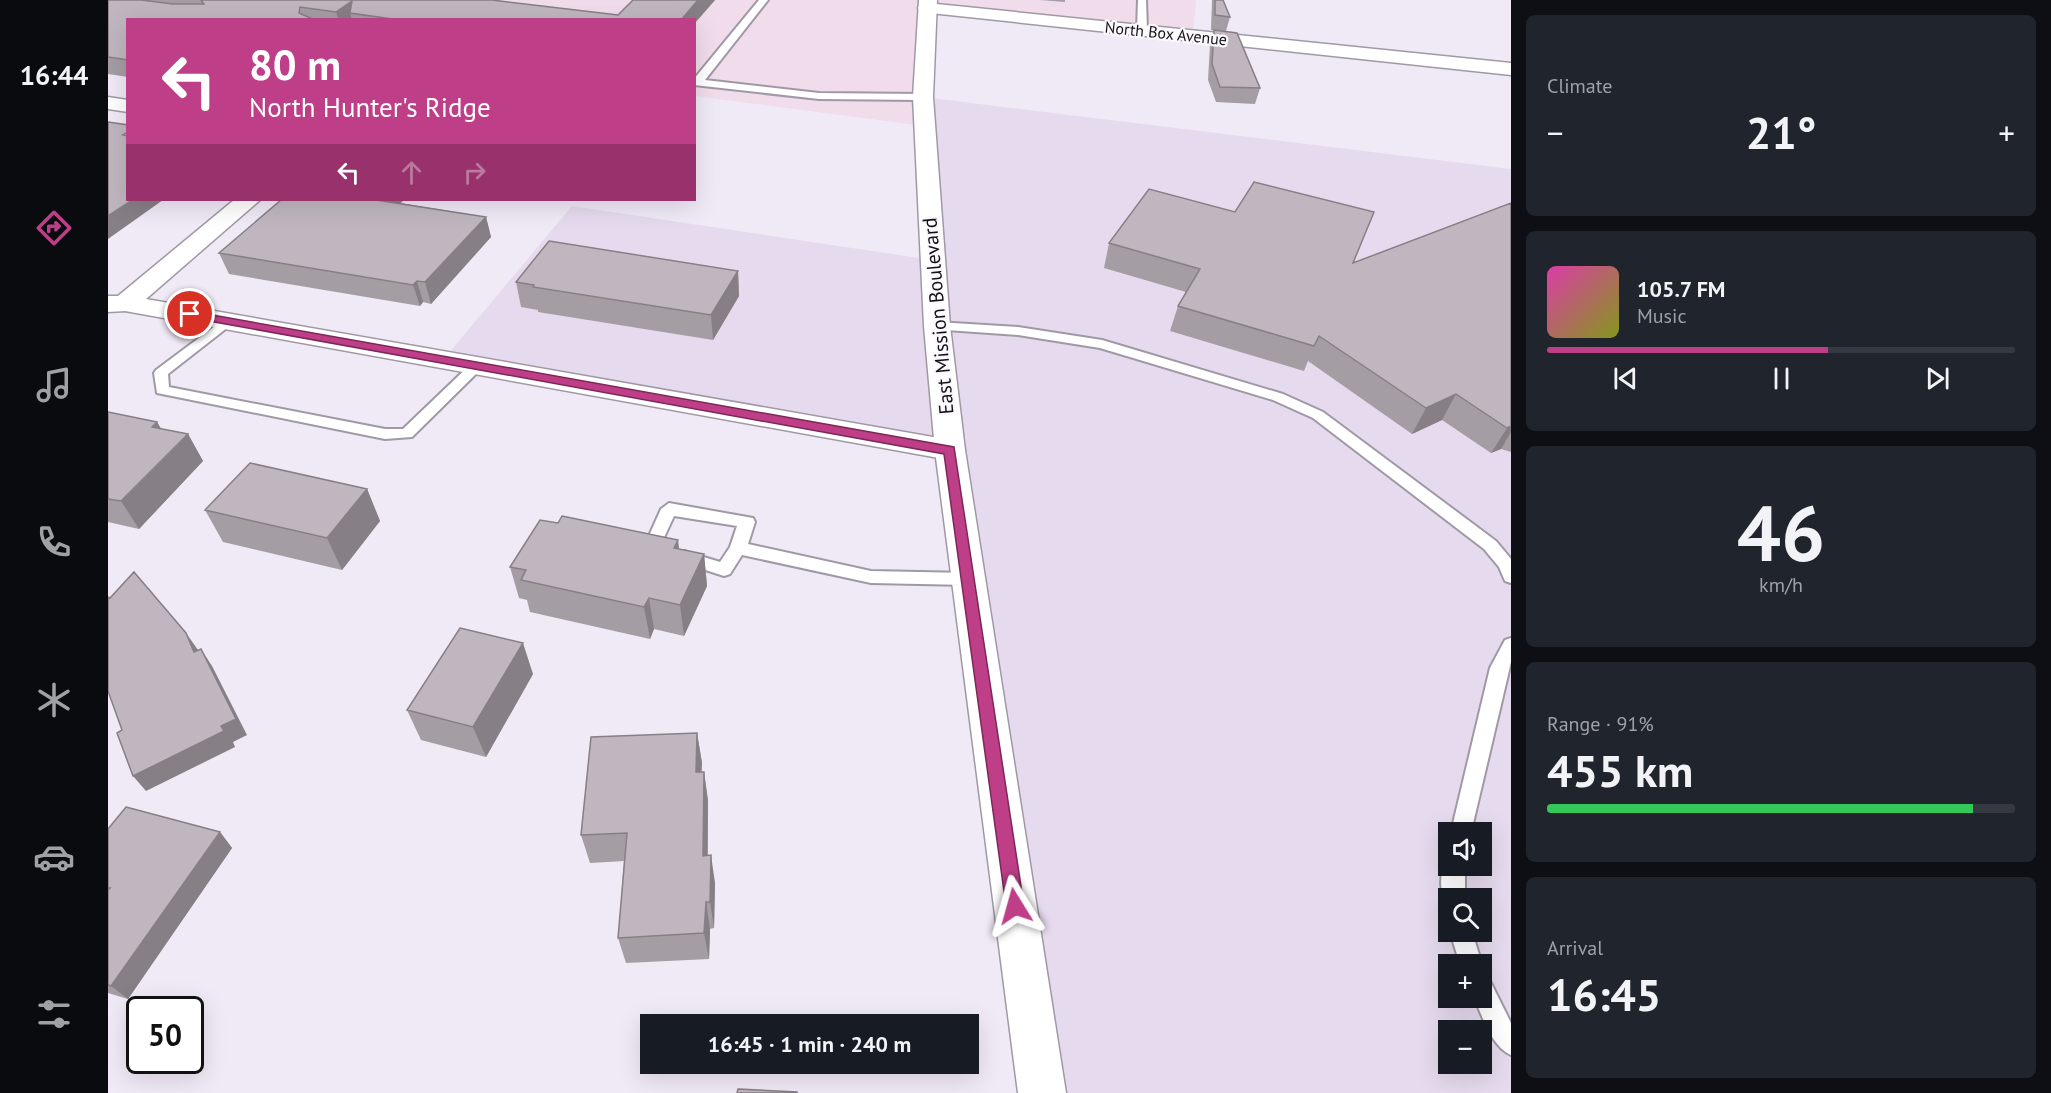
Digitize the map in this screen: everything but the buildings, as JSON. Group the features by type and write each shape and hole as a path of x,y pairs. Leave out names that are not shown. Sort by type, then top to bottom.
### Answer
{"street":[{"name":"North Box Avenue","path":"925,2 1142,30 1511,69"},
{"name":"East Mission Boulevard","path":"925,2 923,97 937,326 950,450 1042,1093"},
{"path":"108,103 126,106"},
{"path":"117,304 247,201"},
{"path":"117,304 227,321 950,450"}],"lane":[{"path":"696,82 764,0"},
{"path":"1138,0 1142,0 1142,30"},
{"path":"696,82 819,96 923,97"},
{"path":"227,321 161,373 162,390 385,434 407,434 477,366"},
{"path":"937,326 1018,331 1102,344 1301,406 1318,415 1490,545 1506,564 1511,577"},
{"path":"669,509 747,522 738,548 724,570 652,547 669,509"},
{"path":"738,548 871,578 968,579"},
{"path":"1463,822 1499,668 1511,645"},
{"path":"1491,1008 1499,1026 1511,1043"}],"shaded area":[{"path":"108,0 1196,0 1193,35 928,8 925,126 696,96 696,18 126,18"},
{"path":"923,97 1511,169 1511,1093 1042,1093 950,451 443,360 572,206 932,260"}],"route":[{"path":"190,314 950,450 1015,906"}]}
